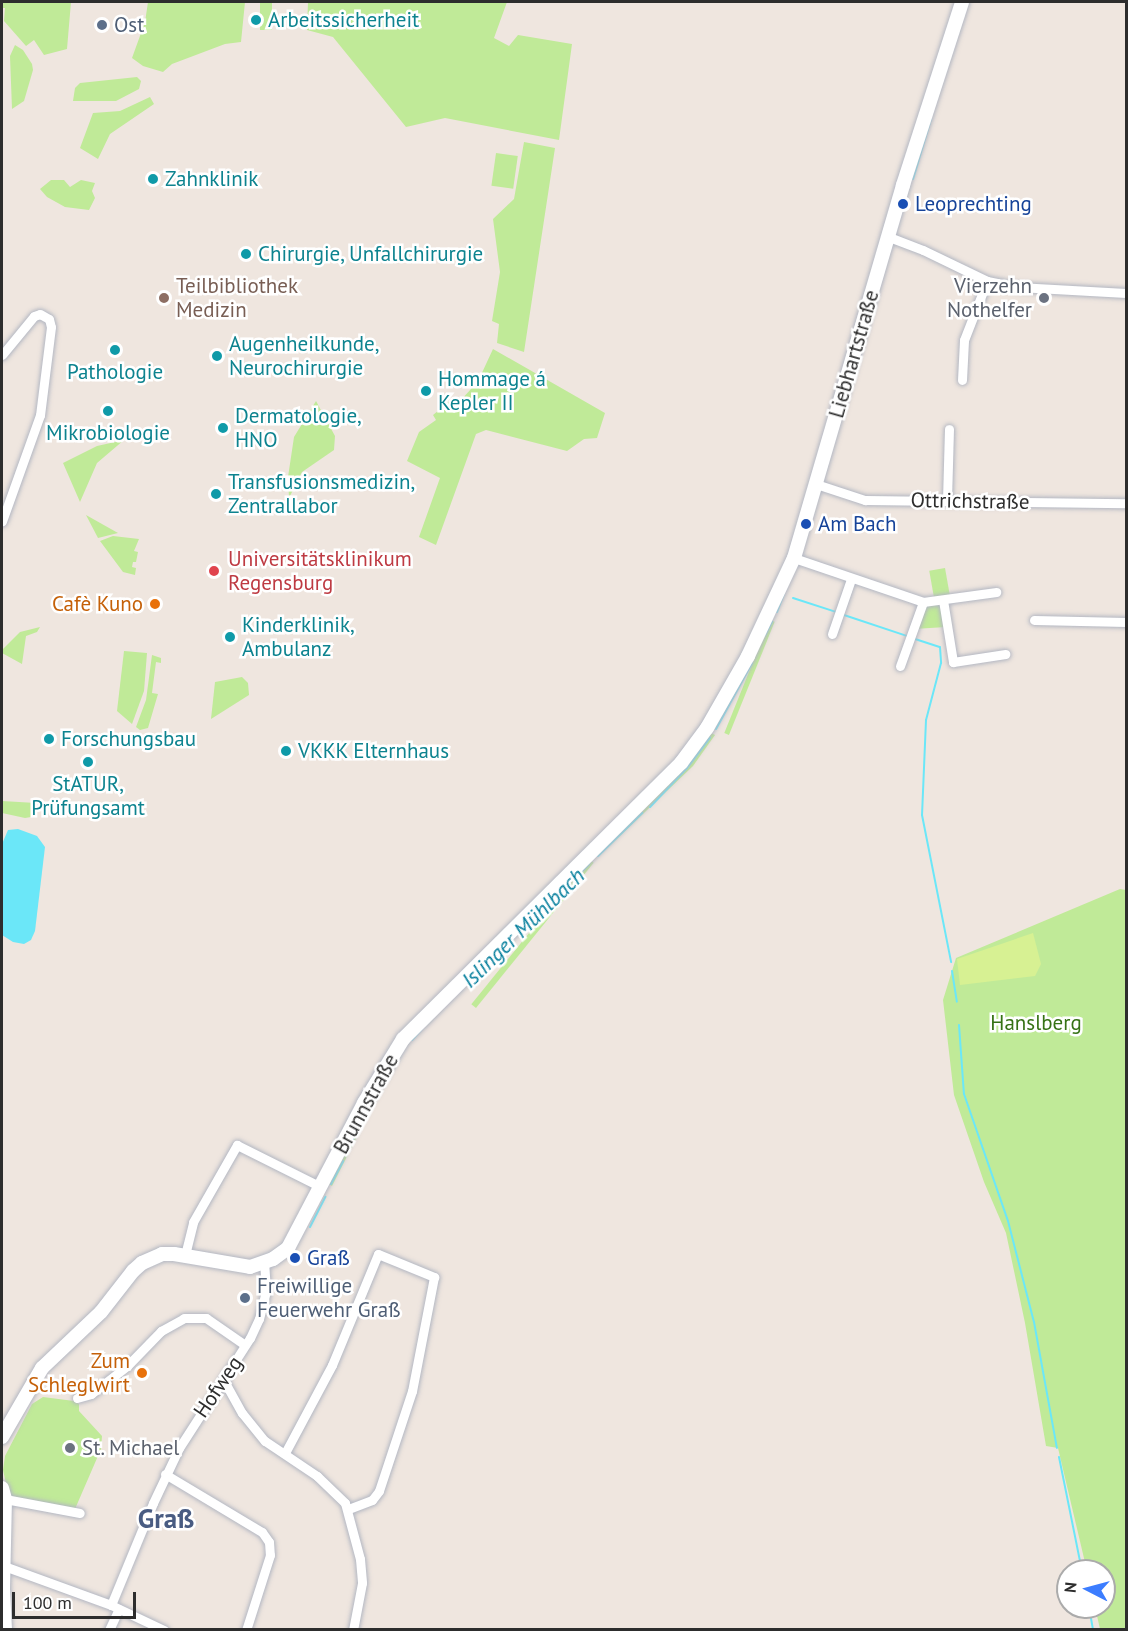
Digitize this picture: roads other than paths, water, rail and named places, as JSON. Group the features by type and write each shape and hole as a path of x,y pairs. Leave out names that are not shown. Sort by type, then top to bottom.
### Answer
{"street":[{"name":"Liebhartstraße","path":"724,698 797,559 816,484 889,237 962,2"},
{"path":"889,237 923,250 987,281 1018,287 1126,293"},
{"path":"962,380 964,340 987,281"},
{"path":"2,355 34,316 40,314 49,319 50,334 40,415 2,521"},
{"path":"947,500 949,429"},
{"name":"Ottrichstraße","path":"816,484 865,500 1126,503"},
{"path":"797,559 923,602 996,591"},
{"path":"832,634 851,579"},
{"path":"943,600 953,662 1005,654"},
{"path":"900,666 923,602"},
{"path":"1034,620 1126,622"},
{"name":"Brunnstraße","path":"264,1264 281,1254 295,1239 364,1103 403,1039 681,763 707,728 724,698"},
{"path":"185,1255 193,1221 237,1145 321,1187"},
{"path":"2,1437 33,1379 55,1354 101,1312 133,1270 162,1254 185,1255 238,1266 264,1264"},
{"path":"285,1453 332,1365 378,1254 434,1277 412,1391 379,1491 372,1500 348,1509"},
{"name":"Hofweg","path":"109,1629 115,1607 165,1474 199,1413 245,1345 259,1319 266,1290 264,1264"},
{"path":"77,1398 91,1394 127,1366 162,1332 184,1318 206,1318 245,1345"},
{"path":"223,1379 252,1428 265,1441 285,1453 333,1490 348,1509 360,1559 362,1583 353,1629"},
{"path":"165,1474 262,1532 269,1542 270,1555 246,1629"},
{"path":"5,1629 4,1494 80,1513"},
{"path":"4,1566 115,1607 164,1629"}],"water":[{"path":"18,829 37,836 45,847 35,931 31,940 24,944 13,942 2,935 2,844 8,830"}],"waterway":[{"name":"Islinger Mühlbach","path":"913,179 931,119"},
{"name":"Islinger Mühlbach","path":"777,612 784,594"},
{"path":"793,598 836,612"},
{"path":"841,614 907,636"},
{"name":"Islinger Mühlbach","path":"765,635 772,622"},
{"path":"912,638 940,647 941,663 926,720 922,815 951,962"},
{"name":"Islinger Mühlbach","path":"716,729 752,663"},
{"name":"Islinger Mühlbach","path":"650,807 687,768 710,738"},
{"name":"Islinger Mühlbach","path":"598,856 642,813"},
{"name":"Islinger Mühlbach","path":"574,879 589,864"},
{"path":"952,971 957,1002"},
{"path":"959,1025 964,1094 1008,1221 1034,1322 1057,1448"},
{"name":"Islinger Mühlbach","path":"412,1040 422,1029"},
{"name":"Islinger Mühlbach","path":"359,1128 368,1110"},
{"name":"Islinger Mühlbach","path":"346,1155 356,1133"},
{"name":"Islinger Mühlbach","path":"331,1184 343,1161"},
{"name":"Islinger Mühlbach","path":"310,1227 325,1197"},
{"path":"1059,1457 1080,1559"},
{"path":"1091,1619 1093,1630"}],"place":[{"name":"Arbeitssicherheit","path":"256,20"},
{"name":"Ost","path":"102,25"},
{"name":"Zahnklinik","path":"153,179"},
{"name":"Leoprechting","path":"903,204"},
{"name":"Chirurgie, Unfallchirurgie","path":"246,254"},
{"name":"Teilbibliothek Medizin","path":"164,298"},
{"name":"Vierzehn Nothelfer","path":"1044,298"},
{"name":"Pathologie","path":"115,350"},
{"name":"Augenheilkunde, Neurochirurgie","path":"217,356"},
{"name":"Hommage á Kepler II","path":"426,391"},
{"name":"Mikrobiologie","path":"108,411"},
{"name":"Dermatologie, HNO","path":"223,428"},
{"name":"Transfusionsmedizin, Zentrallabor","path":"216,494"},
{"name":"Am Bach","path":"806,524"},
{"name":"Universitätsklinikum Regensburg","path":"214,571"},
{"name":"Cafè Kuno","path":"155,604"},
{"name":"Kinderklinik, Ambulanz","path":"230,637"},
{"name":"Forschungsbau","path":"49,739"},
{"name":"VKKK Elternhaus","path":"286,751"},
{"name":"StATUR, Prüfungsamt","path":"88,762"},
{"name":"Graß","path":"295,1258"},
{"name":"Freiwillige Feuerwehr Graß","path":"245,1298"},
{"name":"Zum Schleglwirt","path":"142,1373"},
{"name":"St. Michael","path":"70,1448"}],"district":[{"name":"Graß","path":"166,1519"}],"park label":[{"name":"Hanslberg","path":"1036,1023"}]}
